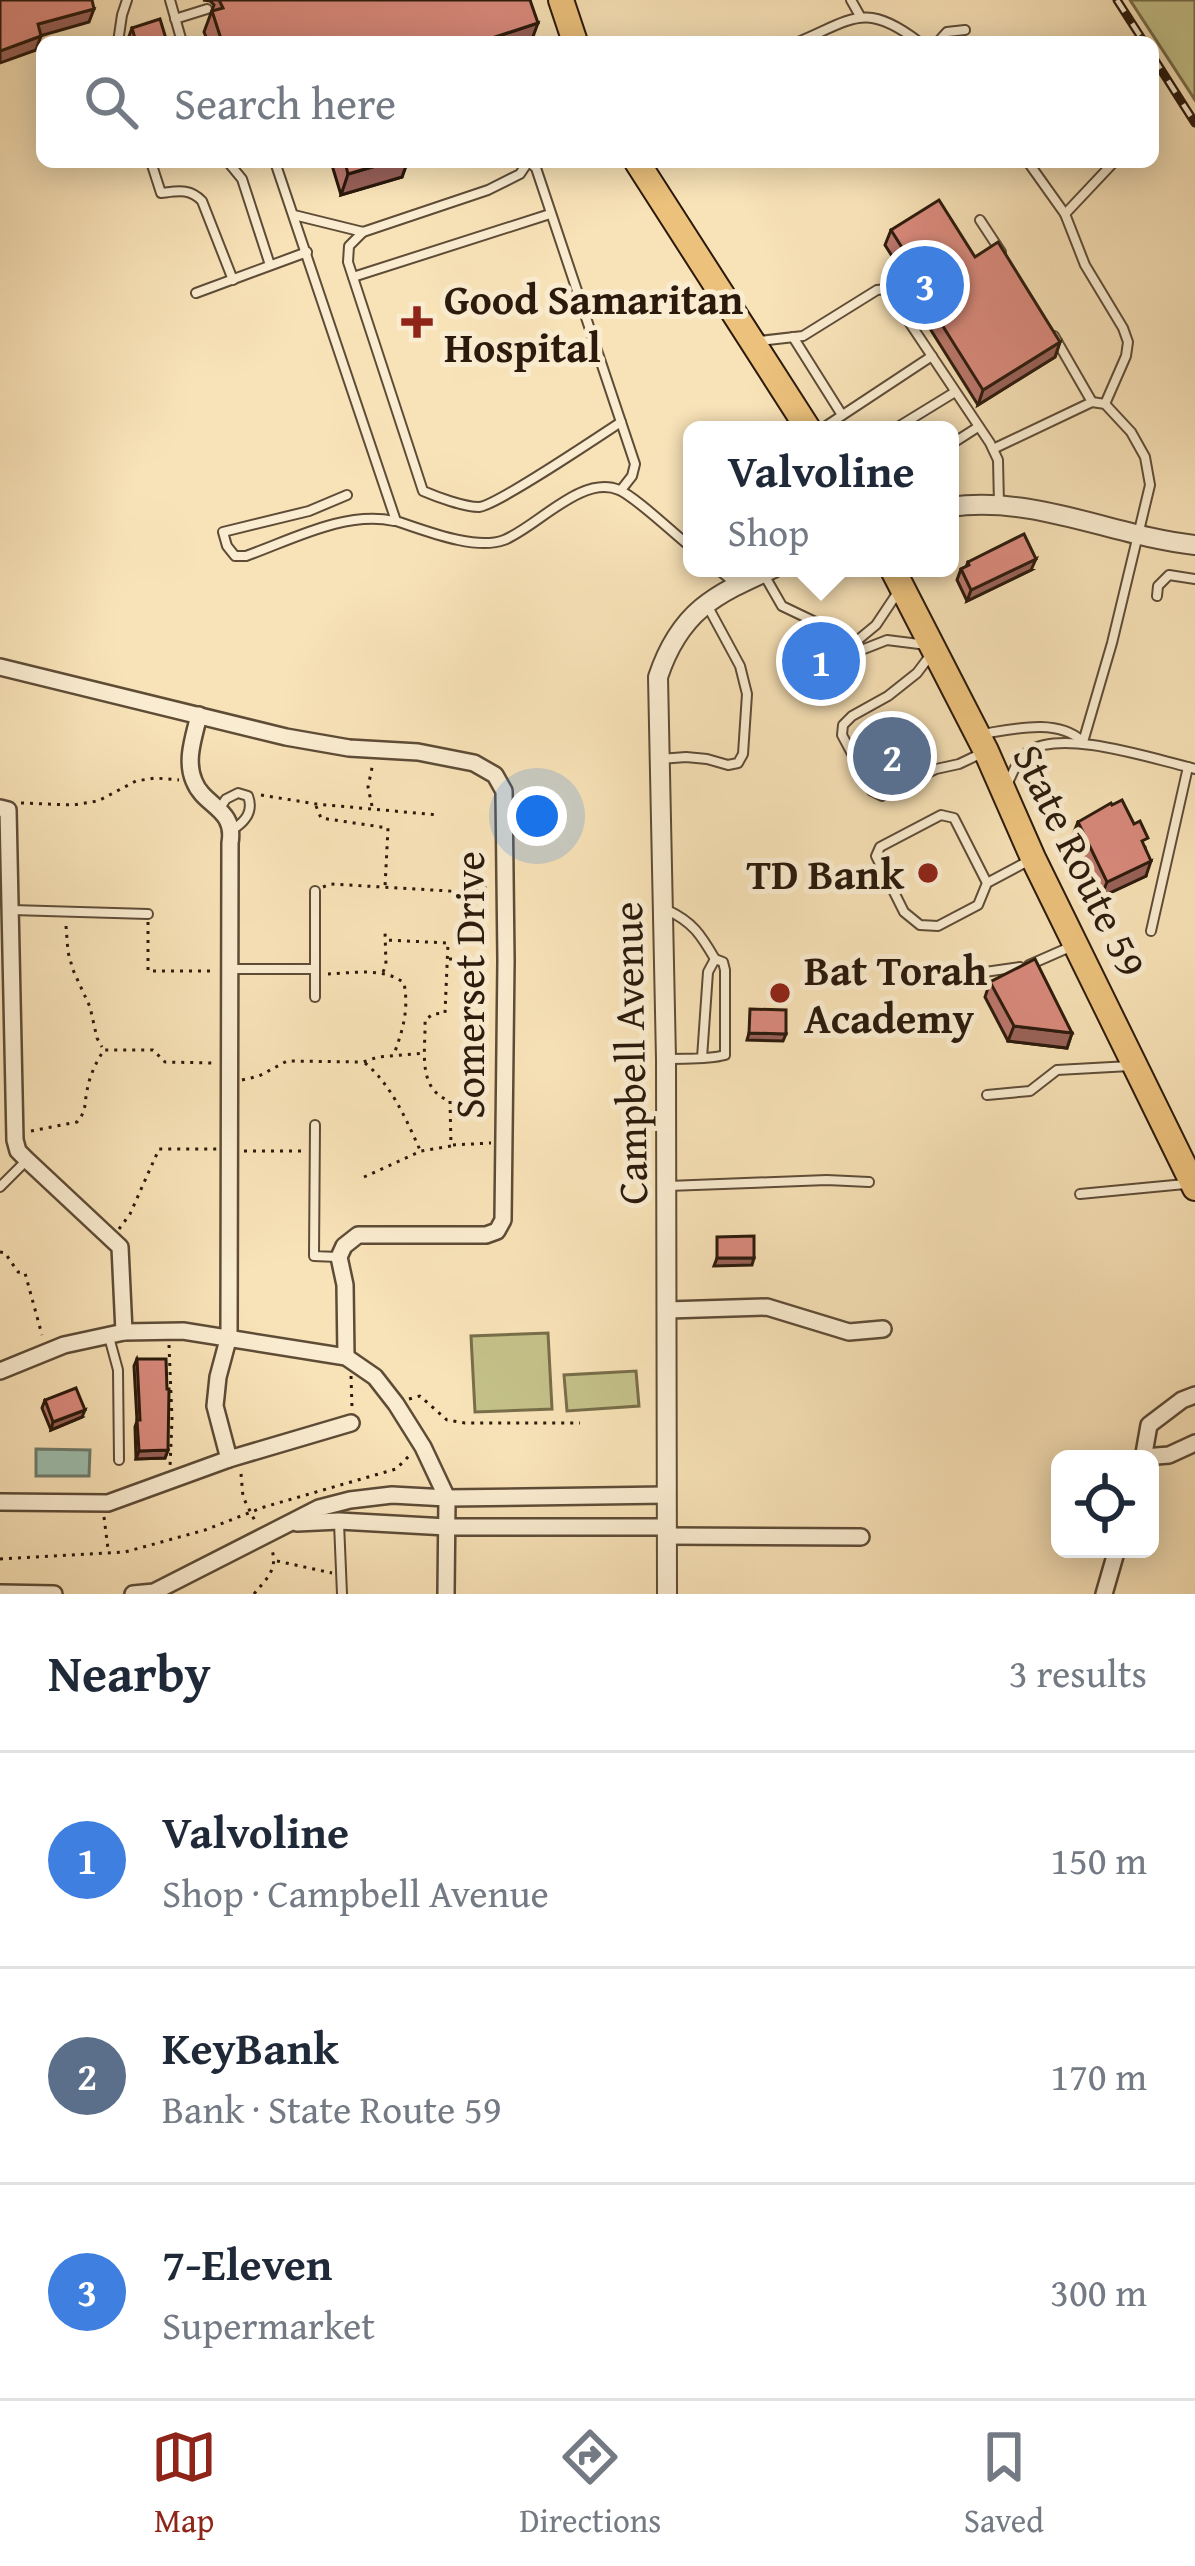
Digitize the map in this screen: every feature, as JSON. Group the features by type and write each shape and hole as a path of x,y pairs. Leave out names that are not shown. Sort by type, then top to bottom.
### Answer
{"main road":[{"path":"561,0 573,36"},
{"path":"641,168 803,421"},
{"name":"State Route 59","path":"897,577 1194,1185"}],"street":[{"path":"959,506 998,504 1057,513 1195,545"},
{"name":"Campbell Avenue","path":"667,1594 666,1059 658,676 676,633 706,604 754,577"},
{"name":"Somerset Drive","path":"0,667 286,737 349,748 418,752 474,764 495,775 504,790 503,1220 497,1231 486,1234 358,1235 339,1257"},
{"path":"199,715 189,759 193,779 201,794 220,808 232,830 229,1336 215,1406 235,1457"},
{"path":"4,809 18,1151 120,1247 116,1333"},
{"path":"339,1257 345,1285 346,1357"},
{"path":"668,1310 767,1307 849,1332 883,1329"},
{"path":"0,1371 116,1333 229,1336 346,1357 375,1377 396,1405 447,1498 446,1594"},
{"path":"1145,1450 1149,1425 1195,1395"},
{"path":"0,1502 108,1503 235,1457 351,1423"},
{"path":"1159,1456 1195,1443"},
{"path":"133,1594 154,1593 320,1508 350,1500 392,1495 667,1496"},
{"path":"289,1524 339,1521 861,1537"},
{"path":"1104,1594 1114,1558"},
{"path":"0,1593 54,1594"}],"lane":[{"path":"119,36 127,0"},
{"path":"170,0 180,36"},
{"path":"851,0 860,16"},
{"path":"175,19 206,9"},
{"path":"812,36 860,16 883,19 910,36"},
{"path":"943,36 965,30"},
{"path":"153,168 161,193 184,190 202,201 233,280"},
{"path":"234,168 242,179 271,265"},
{"path":"277,168 396,521"},
{"path":"528,168 488,190 363,232 349,246 348,262 423,491 479,507 621,422"},
{"path":"534,168 634,464 632,476 620,490"},
{"path":"1032,168 1065,214 1085,265 1128,342 1105,404"},
{"path":"1065,214 1108,168"},
{"path":"353,278 550,214"},
{"path":"294,215 363,232"},
{"path":"980,220 1004,257"},
{"path":"196,293 307,252"},
{"path":"751,342 802,336 887,289 993,448 998,460 998,504"},
{"path":"1052,333 1092,402"},
{"path":"793,337 842,415"},
{"path":"833,421 932,356"},
{"path":"908,421 955,392"},
{"path":"993,448 1092,402 1105,404 1131,432 1144,457 1150,485 1083,742"},
{"path":"959,439 978,427"},
{"path":"346,495 310,511 223,532 227,546 235,556 246,556 344,522 385,519 447,537 503,541 586,489 604,487 620,490 683,541"},
{"path":"1156,596 1169,575 1195,579"},
{"path":"727,577 737,585"},
{"path":"771,577 782,606 830,629 848,649 864,649 886,640 932,648 917,673 843,725 842,734 872,791 882,796 936,769 959,764 981,743 1045,727 1071,730 1083,742"},
{"path":"848,649 876,625 897,577"},
{"path":"661,759 686,757 728,765 738,763 743,754 747,694 740,666 706,604"},
{"path":"1004,790 1030,750 1052,744 1083,742 1192,768 1151,931"},
{"path":"220,808 238,793 248,796 248,815 232,830"},
{"path":"987,883 954,818 941,815 880,847 876,856 904,912 920,926 938,926 978,904 987,883 1033,859"},
{"path":"315,891 315,997"},
{"path":"664,908 685,919 725,970 726,1050 722,1057 666,1059"},
{"path":"10,910 148,914"},
{"path":"936,979 1023,966 1077,944"},
{"path":"702,1058 707,973 715,959"},
{"path":"228,969 315,969"},
{"path":"987,1095 1030,1091 1057,1070 1138,1066"},
{"path":"315,1124 314,1256 339,1257"},
{"path":"0,1187 27,1160"},
{"path":"667,1186 868,1182"},
{"path":"1080,1195 1194,1185"},
{"path":"116,1333 119,1460"},
{"path":"339,1521 342,1594"}],"path":[{"path":"373,810 368,788 378,750"},
{"path":"4,809 22,802 73,806 98,801 136,781 193,779"},
{"path":"248,796 438,815"},
{"path":"316,804 321,818 388,828 386,887"},
{"path":"315,891 331,884 466,892 506,886"},
{"path":"67,912 68,952 104,1050"},
{"path":"148,914 148,971 228,969"},
{"path":"382,974 385,931"},
{"path":"386,940 448,943 445,1013 425,1020 425,1078 450,1102 451,1146"},
{"path":"448,959 506,961"},
{"path":"315,969 326,974 396,976 404,983 404,1029 394,1055"},
{"path":"104,1050 153,1049 165,1062 228,1063"},
{"path":"15,1132 77,1122 86,1112 87,1092 104,1050"},
{"path":"228,1081 259,1076 287,1060 363,1062 426,1053"},
{"path":"363,1062 398,1106 421,1151"},
{"path":"364,1177 421,1151 503,1143"},
{"path":"112,1239 130,1214 159,1150 314,1151"},
{"path":"0,1252 18,1272 25,1273 47,1352"},
{"path":"168,1331 170,1481"},
{"path":"346,1357 352,1386 351,1423"},
{"path":"396,1405 420,1396 447,1420 580,1424"},
{"path":"0,1559 125,1552 205,1530 249,1512 396,1469 418,1438"},
{"path":"235,1457 249,1512 267,1535 276,1561 254,1594"},
{"path":"100,1503 108,1552"},
{"path":"276,1561 342,1574"}],"shaded area":[{"path":"1130,0 1195,0 1195,100 1159,45 1159,36 1153,36"},
{"path":"548,1333 552,1409 475,1412 471,1336"},
{"path":"636,1371 639,1406 567,1411 564,1375"},
{"path":"36,1449 90,1450 89,1476 36,1476"}],"building":[{"path":"0,0 92,0 94,9 38,24 41,36 0,51"},
{"path":"219,0 530,0 538,23 498,36 220,36 212,11 223,8"},
{"path":"160,19 165,36 134,36 132,28"},
{"path":"939,200 975,257 998,242 1060,342 983,390 917,285 923,281 891,230"},
{"path":"1024,534 1036,559 971,590 961,569"},
{"path":"905,716 924,754 890,771 871,733"},
{"path":"1122,800 1134,824 1140,821 1151,861 1107,882 1078,822"},
{"path":"1035,959 1072,1033 1014,1026 990,982"},
{"path":"750,1009 786,1010 786,1034 749,1033"},
{"path":"754,1236 754,1258 717,1258 717,1237"},
{"path":"137,1359 166,1359 168,1450 139,1451"},
{"path":"76,1388 85,1410 53,1422 45,1400"}],"railway":[{"path":"1117,0 1140,36"},
{"path":"1159,66 1195,123"}],"place":[{"name":"7-Eleven","path":"925,285"},
{"name":"Good Samaritan Hospital","path":"417,322"},
{"name":"Valvoline","path":"821,661"},
{"name":"KeyBank","path":"892,756"},
{"name":"TD Bank","path":"928,873"},
{"name":"Bat Torah Academy","path":"780,993"}]}
